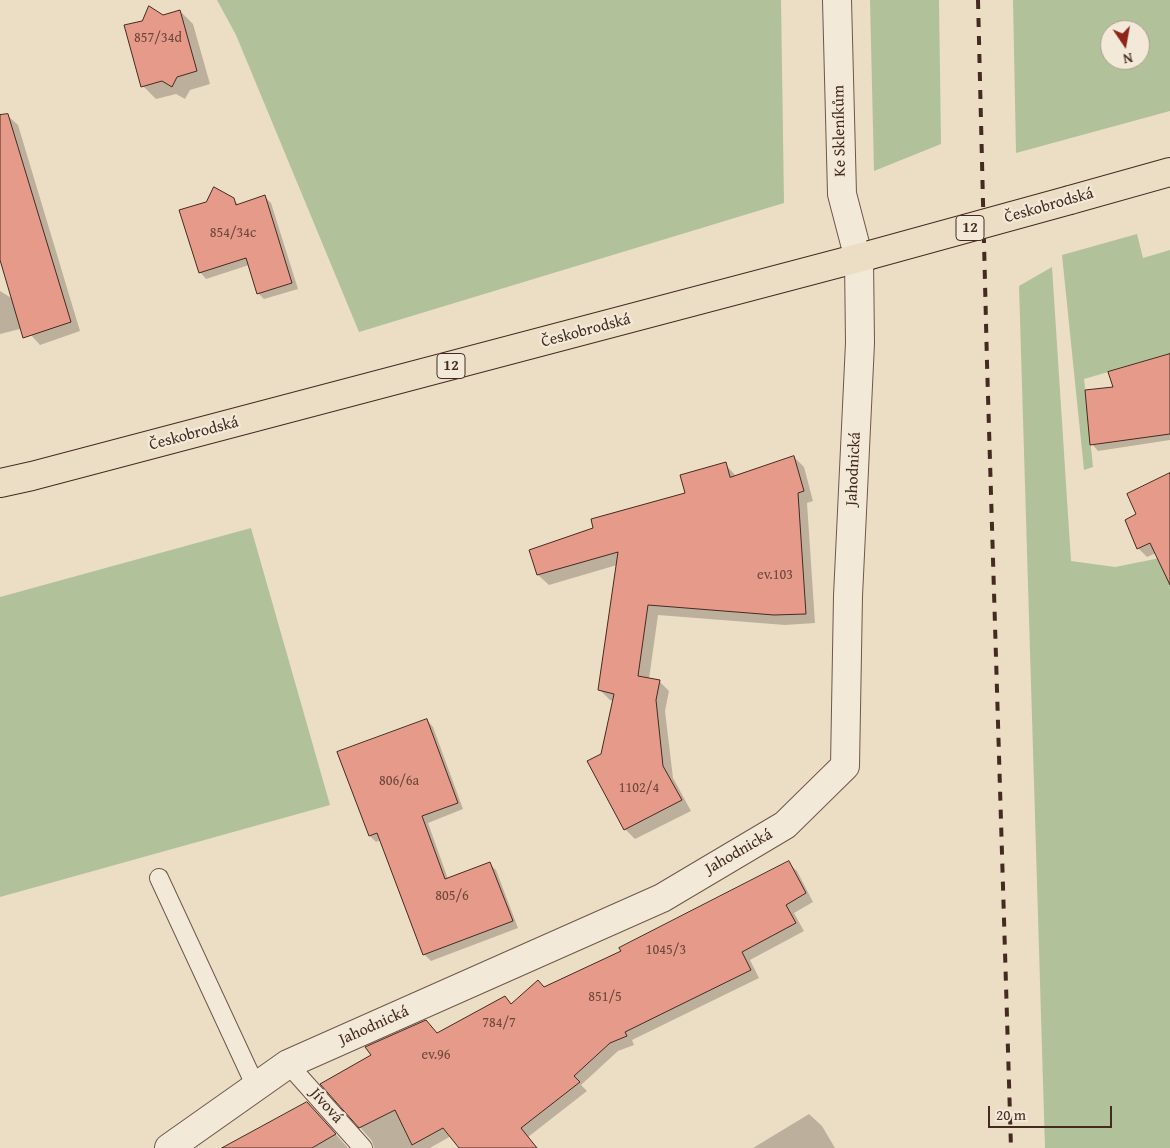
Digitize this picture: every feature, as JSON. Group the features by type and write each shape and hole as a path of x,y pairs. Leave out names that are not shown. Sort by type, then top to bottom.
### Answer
{"main road":[{"name":"Českobrodská","path":"0,483 864,257 1170,172"}],"street":[{"name":"Ke Skleníkům","path":"837,0 842,194 864,257"},
{"name":"Jahodnická","path":"169,1148 288,1064 662,898 785,825 845,766 848,596 864,257"}],"lane":[{"path":"160,878 256,1087"},
{"name":"Jívová","path":"288,1064 363,1148"}],"green space":[{"path":"217,0 781,0 784,203 359,332 236,35"},
{"path":"870,0 939,0 941,144 874,171"},
{"path":"1013,0 1170,0 1170,111 1016,153"},
{"path":"1137,234 1143,258 1170,250 1170,354 1084,379 1093,467 1084,470 1062,255"},
{"path":"1052,267 1071,561 1115,567 1170,556 1170,1148 1045,1148 1019,286"},
{"path":"251,528 330,805 0,897 0,597"}],"building":[{"path":"149,6 163,15 180,10 197,71 177,77 172,87 162,81 141,87 124,25 142,21"},
{"path":"8,114 71,322 23,338 0,260 0,115"},
{"path":"214,187 234,198 236,205 265,195 292,283 257,294 246,258 199,273 179,210 206,202"},
{"path":"1170,354 1170,434 1090,445 1085,390 1113,387 1108,372"},
{"path":"794,456 804,491 798,493 806,614 774,615 648,605 638,676 660,680 656,700 663,766 682,800 624,830 587,761 601,754 614,694 598,690 618,552 537,575 529,550 593,528 591,519 685,493 680,475 726,462 730,477"},
{"path":"1170,473 1170,585 1150,543 1137,549 1125,520 1136,514 1127,494"},
{"path":"427,719 458,803 422,816 445,879 490,862 513,921 423,955 377,833 369,836 337,752"},
{"path":"789,861 806,893 786,905 796,923 742,952 751,970 625,1032 627,1036 610,1043 574,1076 580,1082 521,1128 537,1148 459,1148 443,1128 412,1145 395,1110 359,1128 320,1084 371,1055 365,1047 426,1020 437,1033 505,996 511,1004 538,980 544,987 621,951 619,948"},
{"path":"307,1102 336,1134 312,1148 222,1148"}],"railway":[{"path":"978,0 1011,1148"}]}
